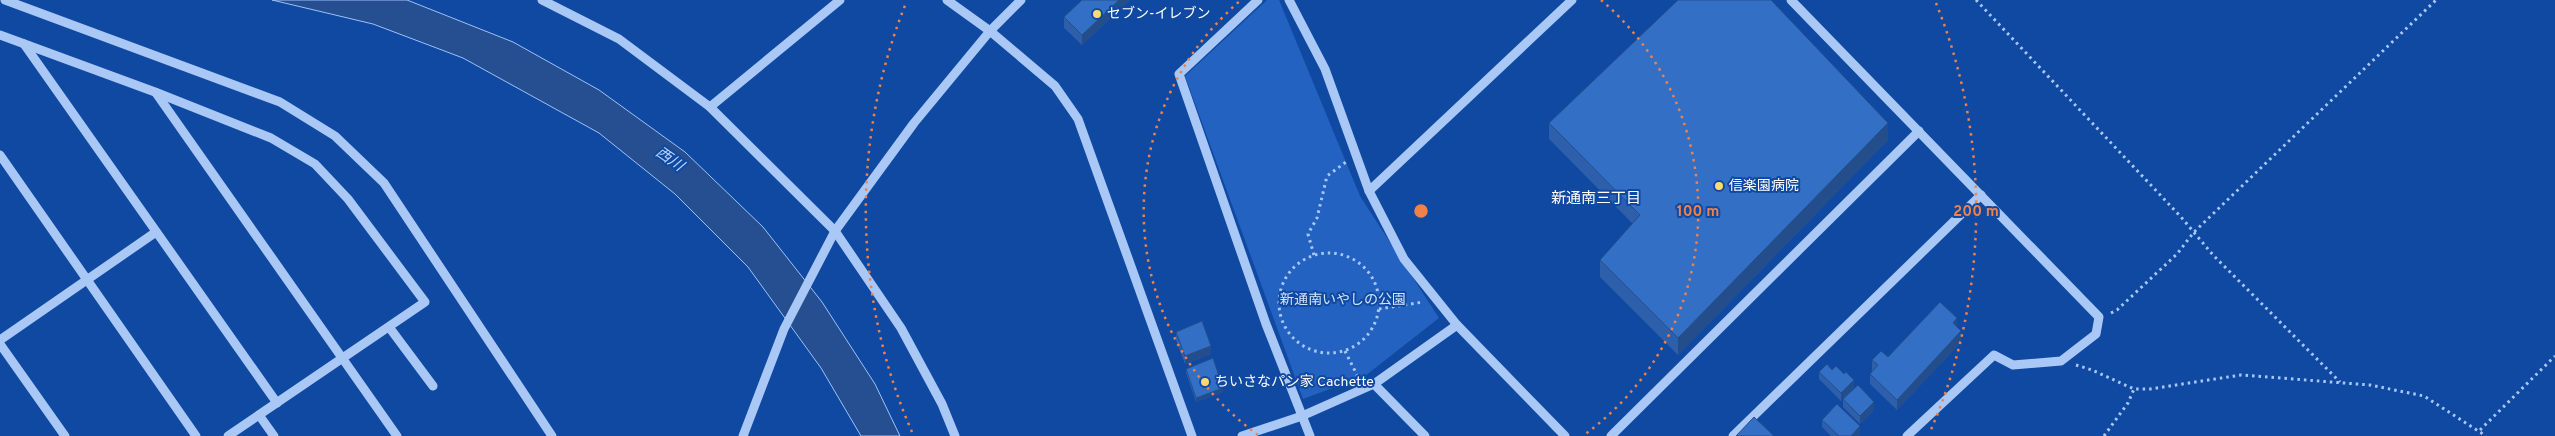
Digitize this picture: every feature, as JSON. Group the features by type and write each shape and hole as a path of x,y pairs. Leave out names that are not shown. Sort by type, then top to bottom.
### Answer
{"street":[{"path":"5,0 280,102 335,136 384,183 552,436"},
{"path":"542,0 620,40 710,107 835,231 901,328 942,404 955,436"},
{"path":"710,107 840,0"},
{"path":"947,0 990,31 1055,86 1078,119 1192,436"},
{"path":"743,436 784,329 835,231 914,122 990,31 1021,0"},
{"path":"1258,0 1179,74 1266,324 1310,436"},
{"path":"1289,0 1325,70 1370,192 1404,259 1457,325 1565,436"},
{"path":"1370,192 1572,0"},
{"path":"1791,0 2099,317 2096,334 2061,360 2013,365 1994,355 1907,436"},
{"path":"0,35 155,92 271,138 315,164 348,199 425,302 228,436"},
{"path":"24,44 277,403"},
{"path":"155,92 397,436"},
{"path":"1611,436 1919,132"},
{"path":"0,154 196,436"},
{"path":"1733,436 1981,196"},
{"path":"65,436 0,342 86,279 156,232"},
{"path":"1242,436 1302,416 1374,384 1457,325"},
{"path":"389,327 433,386"},
{"path":"1374,384 1425,436"},
{"path":"259,415 274,436"}],"path":[{"path":"1976,0 2194,232 2213,255 2340,382"},
{"path":"2099,317 2117,310 2177,254 2194,232 2436,0"},
{"path":"1314,255 1308,234 1317,218 1326,176 1346,162"},
{"path":"1336,253 1357,261 1372,277 1379,298 1379,309 1374,325 1364,339 1345,351 1322,353 1311,350 1292,337 1281,318 1279,298 1285,279 1297,264 1314,255 1336,253"},
{"path":"1379,309 1428,301"},
{"path":"1345,351 1359,380"},
{"path":"2480,430 2555,356"},
{"path":"2061,360 2092,370 2134,389 2150,389 2241,376 2370,385 2424,396 2480,430 2486,436"},
{"path":"2104,436 2128,403 2134,389"}],"green space":[{"name":"新通南いやしの公園","path":"1267,0 1279,0 1360,196 1439,318 1365,376 1303,399 1185,76"}],"water":[{"name":"西川","path":"272,0 407,0 513,42 599,90 685,152 763,227 822,302 875,384 900,436 861,436 821,368 748,267 675,194 599,133 463,58 373,24"}],"building":[{"path":"1082,0 1119,0 1082,35 1064,17"},
{"name":"信楽園病院","path":"1678,0 1771,0 1888,123 1678,338 1600,260 1640,215 1549,123"},
{"path":"1940,302 1957,318 1953,323 1961,331 1897,400 1870,374 1878,365 1872,360 1881,351 1888,357"},
{"path":"1202,321 1211,346 1185,356 1176,332"},
{"name":"ちいさなパン家 Cachette","path":"1213,358 1223,388 1196,398 1186,369"},
{"path":"1827,364 1832,370 1836,366 1854,380 1841,393 1819,372"},
{"path":"1858,385 1874,402 1860,416 1843,399"},
{"path":"1837,404 1860,426 1851,436 1839,436 1822,420"},
{"path":"1754,417 1774,436 1736,436"}],"place":[{"name":"セブン-イレブン","path":"1097,14"},
{"name":"信楽園病院","path":"1719,186"},
{"name":"ちいさなパン家 Cachette","path":"1205,382"}],"district":[{"name":"新通南三丁目","path":"1596,199"}]}
